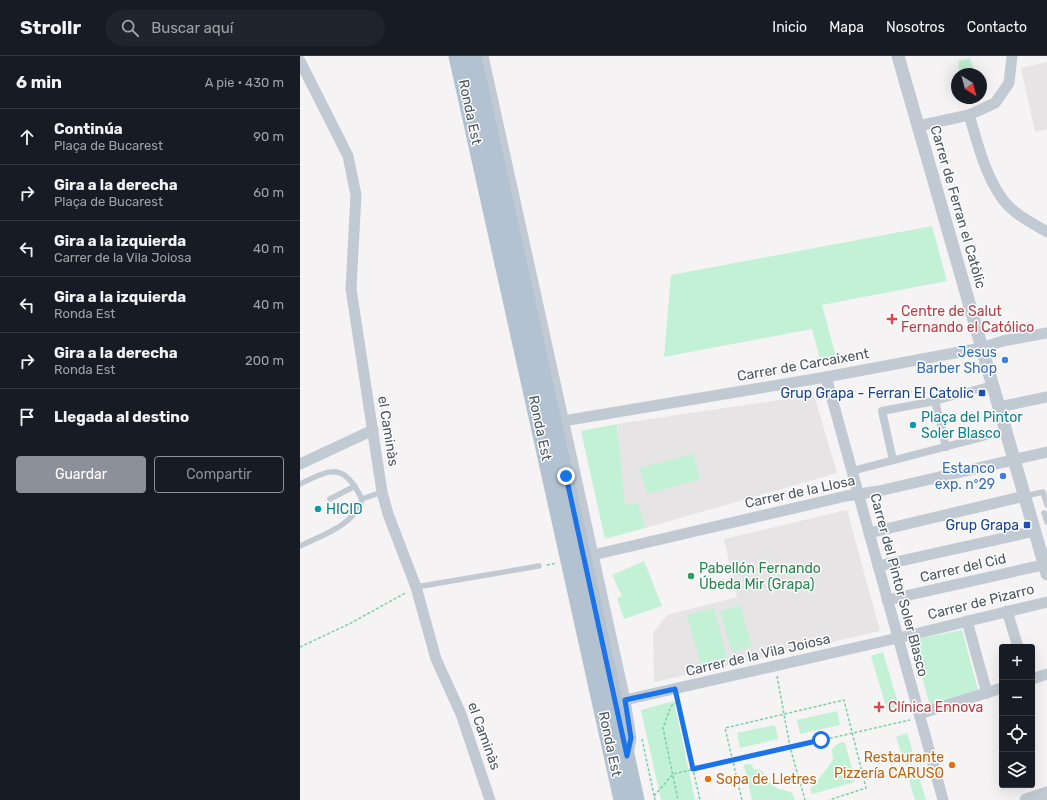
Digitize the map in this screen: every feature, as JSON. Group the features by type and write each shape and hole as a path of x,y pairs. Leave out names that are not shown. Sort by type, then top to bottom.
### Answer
{"main road":[{"name":"Ronda Est","path":"457,56 622,800"},
{"name":"Ronda Est","path":"473,56 636,800"}],"street":[{"name":"Ronda Est","path":"483,56 625,700 631,738 627,756"},
{"name":"Carrer de Ferran el Catòlic","path":"898,56 981,348 1046,566"},
{"path":"918,126 968,115 995,103 1009,83 1012,56"},
{"name":"el Caminàs","path":"300,61 348,156 356,195 351,289 382,492 388,514 416,587 436,660 461,714 490,800"},
{"path":"968,115 989,176 1005,202 1023,218 1047,232"},
{"name":"Carrer de Carcaixent","path":"563,421 826,377 981,348 1003,341 1047,333"},
{"name":"Carrer del Pintor Soler Blasco","path":"826,377 943,800"},
{"path":"893,460 882,411 935,401 992,385"},
{"path":"999,407 1047,397"},
{"path":"935,401 946,447"},
{"path":"300,464 373,430"},
{"path":"852,471 1006,431"},
{"name":"Carrer de la Llosa","path":"593,555 842,496 879,491 1047,452"},
{"path":"869,532 1025,496"},
{"path":"878,566 1035,531"},
{"name":"Carrer del Cid","path":"887,600 1046,566"},
{"name":"Carrer de Pizarro","path":"898,638 1047,602"},
{"path":"1007,611 1017,644"},
{"path":"967,621 988,693"},
{"name":"Carrer de la Vila Joiosa","path":"625,700 898,638"},
{"path":"1035,678 1047,674"},
{"path":"919,716 999,689"},
{"path":"1026,800 1047,793"}],"lane":[{"path":"300,484 330,471 341,472 349,478 362,499 360,506 343,525 300,546"},
{"path":"330,499 355,486"},
{"path":"362,499 382,492"},
{"path":"1025,496 1043,492 1047,505"},
{"path":"1044,513 1047,522"},
{"path":"416,587 539,566"}],"path":[{"path":"539,566 558,563"},
{"path":"300,647 351,623 416,587"},
{"path":"775,666 790,747 805,800"},
{"path":"675,689 700,800"},
{"path":"742,800 725,728 844,700 866,788 829,800"},
{"path":"678,703 671,706 663,728 678,800"},
{"path":"654,796 673,774 919,716"}],"shaded area":[{"path":"1047,62 1047,129 1035,132 1021,68"},
{"path":"814,395 837,473 645,528 638,502 625,506 617,424"},
{"path":"847,510 880,631 654,682 653,633 667,615 737,597 724,539"}],"green space":[{"path":"970,58 973,68 959,68 958,61"},
{"path":"932,226 947,281 822,305 837,360 821,363 812,329 664,357 671,275"},
{"path":"617,424 625,505 638,502 645,528 605,539 581,431"},
{"path":"693,454 700,479 647,494 640,468"},
{"path":"644,561 662,606 624,619 617,598 622,596 612,575"},
{"path":"740,605 752,646 732,652 720,611"},
{"path":"714,608 728,662 702,669 687,615"},
{"path":"962,630 978,690 930,706 912,640"},
{"path":"883,652 899,706 887,710 871,656"},
{"path":"674,701 695,800 661,800 641,710"},
{"path":"837,711 840,725 800,734 797,720"},
{"path":"775,725 778,739 740,748 737,733"},
{"path":"907,733 916,762 905,765 896,737"},
{"path":"842,742 845,743 855,780 851,783 813,794 811,793 811,788 833,759 832,749"},
{"path":"751,764 754,769 762,771 772,785 779,789 791,792 795,799 752,800 744,765"},
{"path":"918,774 926,800 915,800 908,777"}],"place":[{"name":"Centre de Salut Fernando el Católico","path":"892,319"},
{"name":"Jesus Barber Shop","path":"1005,360"},
{"name":"Grup Grapa - Ferran El Catolic","path":"982,393"},
{"name":"Plaça del Pintor Soler Blasco","path":"913,425"},
{"name":"Estanco exp. nº29","path":"1003,476"},
{"name":"HICID","path":"318,509"},
{"name":"Grup Grapa","path":"1027,525"},
{"name":"Pabellón Fernando Úbeda Mir (Grapa)","path":"691,576"},
{"name":"Clínica Ennova","path":"879,707"},
{"name":"Restaurante Pizzería CARUSO","path":"952,765"},
{"name":"Sopa de Lletres","path":"708,779"}],"route":[{"path":"566,476 627,756 631,738 625,700 675,689 693,769 821,740"}]}
